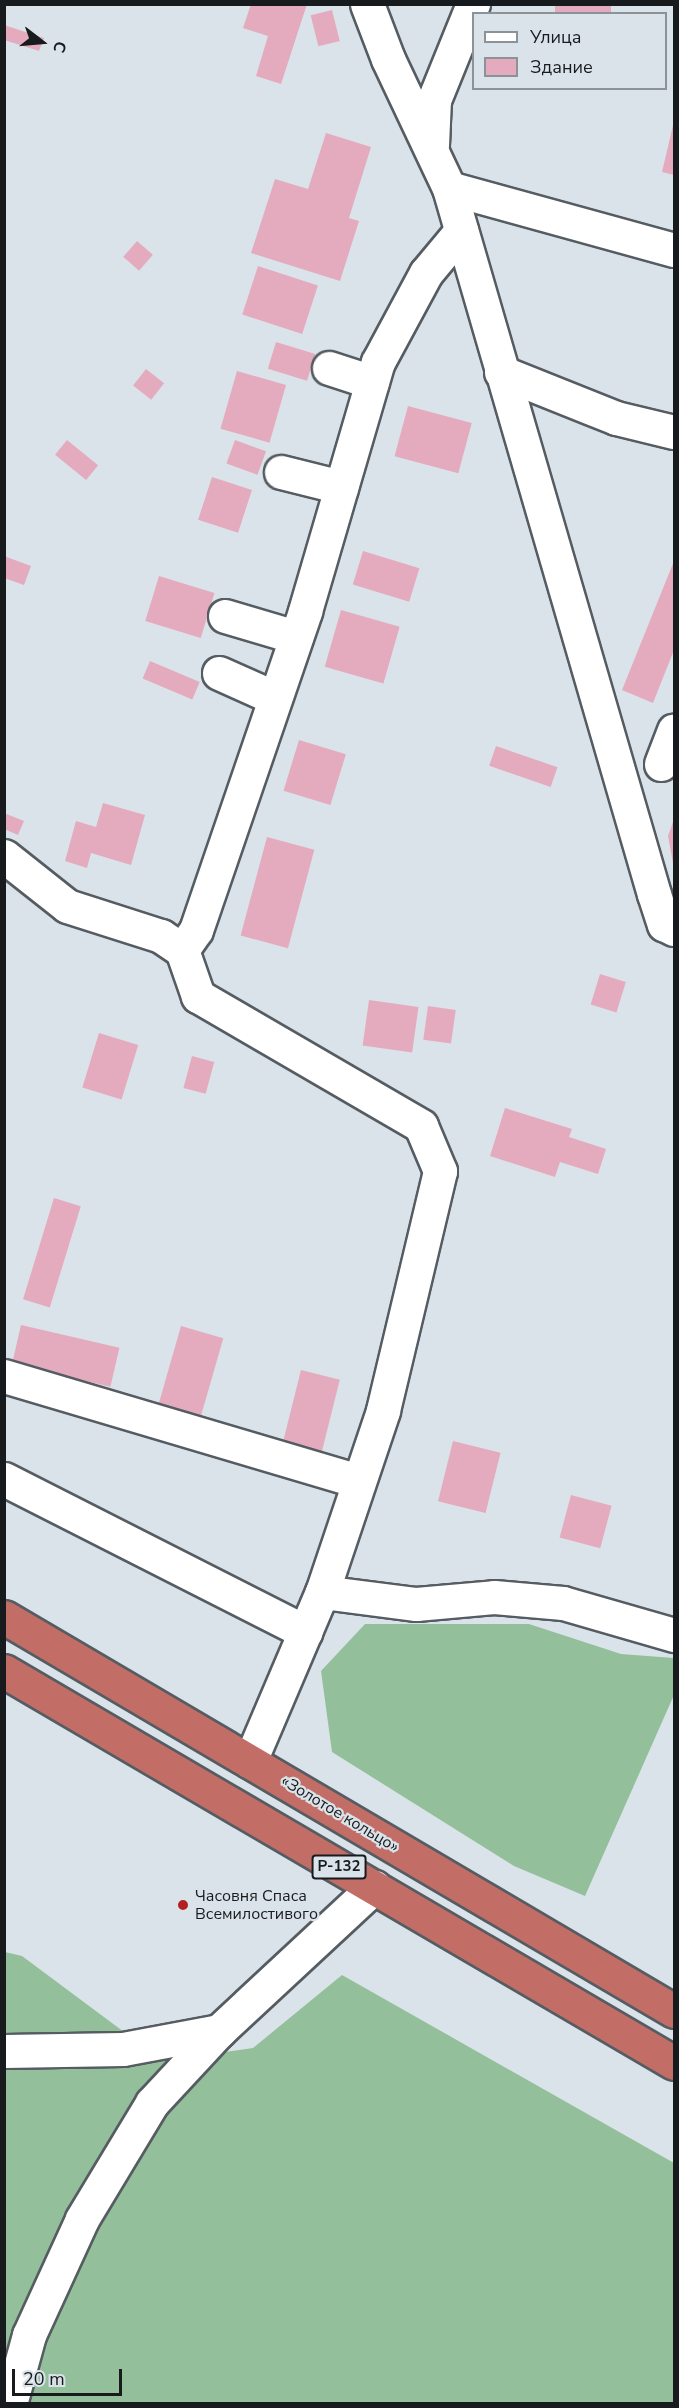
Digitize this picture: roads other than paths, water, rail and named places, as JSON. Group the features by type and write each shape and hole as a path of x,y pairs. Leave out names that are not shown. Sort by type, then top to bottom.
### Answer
{"highway":[{"name":"«Золотое кольцо»","path":"4,1617 675,2011"},
{"name":"Р-132","path":"4,1671 675,2062"}],"street":[{"path":"367,4 388,59 449,188 501,372 669,927"},
{"path":"432,150 434,100 472,4"},
{"path":"449,188 675,250"},
{"path":"182,950 196,930 296,637 378,362 426,273 461,231"},
{"path":"329,368 372,382"},
{"path":"501,372 616,418 675,432"},
{"path":"281,472 342,487"},
{"path":"225,616 296,637"},
{"path":"219,673 275,698"},
{"path":"661,764 675,730"},
{"path":"4,856 67,906 161,936 182,950 198,996 421,1126 440,1171 382,1412 322,1592 250,1761"},
{"path":"4,1376 359,1481"},
{"path":"4,1479 305,1632"},
{"path":"322,1592 416,1604 494,1597 563,1603 675,1635"},
{"path":"10,2403 29,2335 81,2219 152,2103 219,2031 374,1887"},
{"path":"4,2051 123,2049 219,2031"}],"place":[{"name":"Часовня Спаса Всемилостивого","path":"183,1905"}]}
